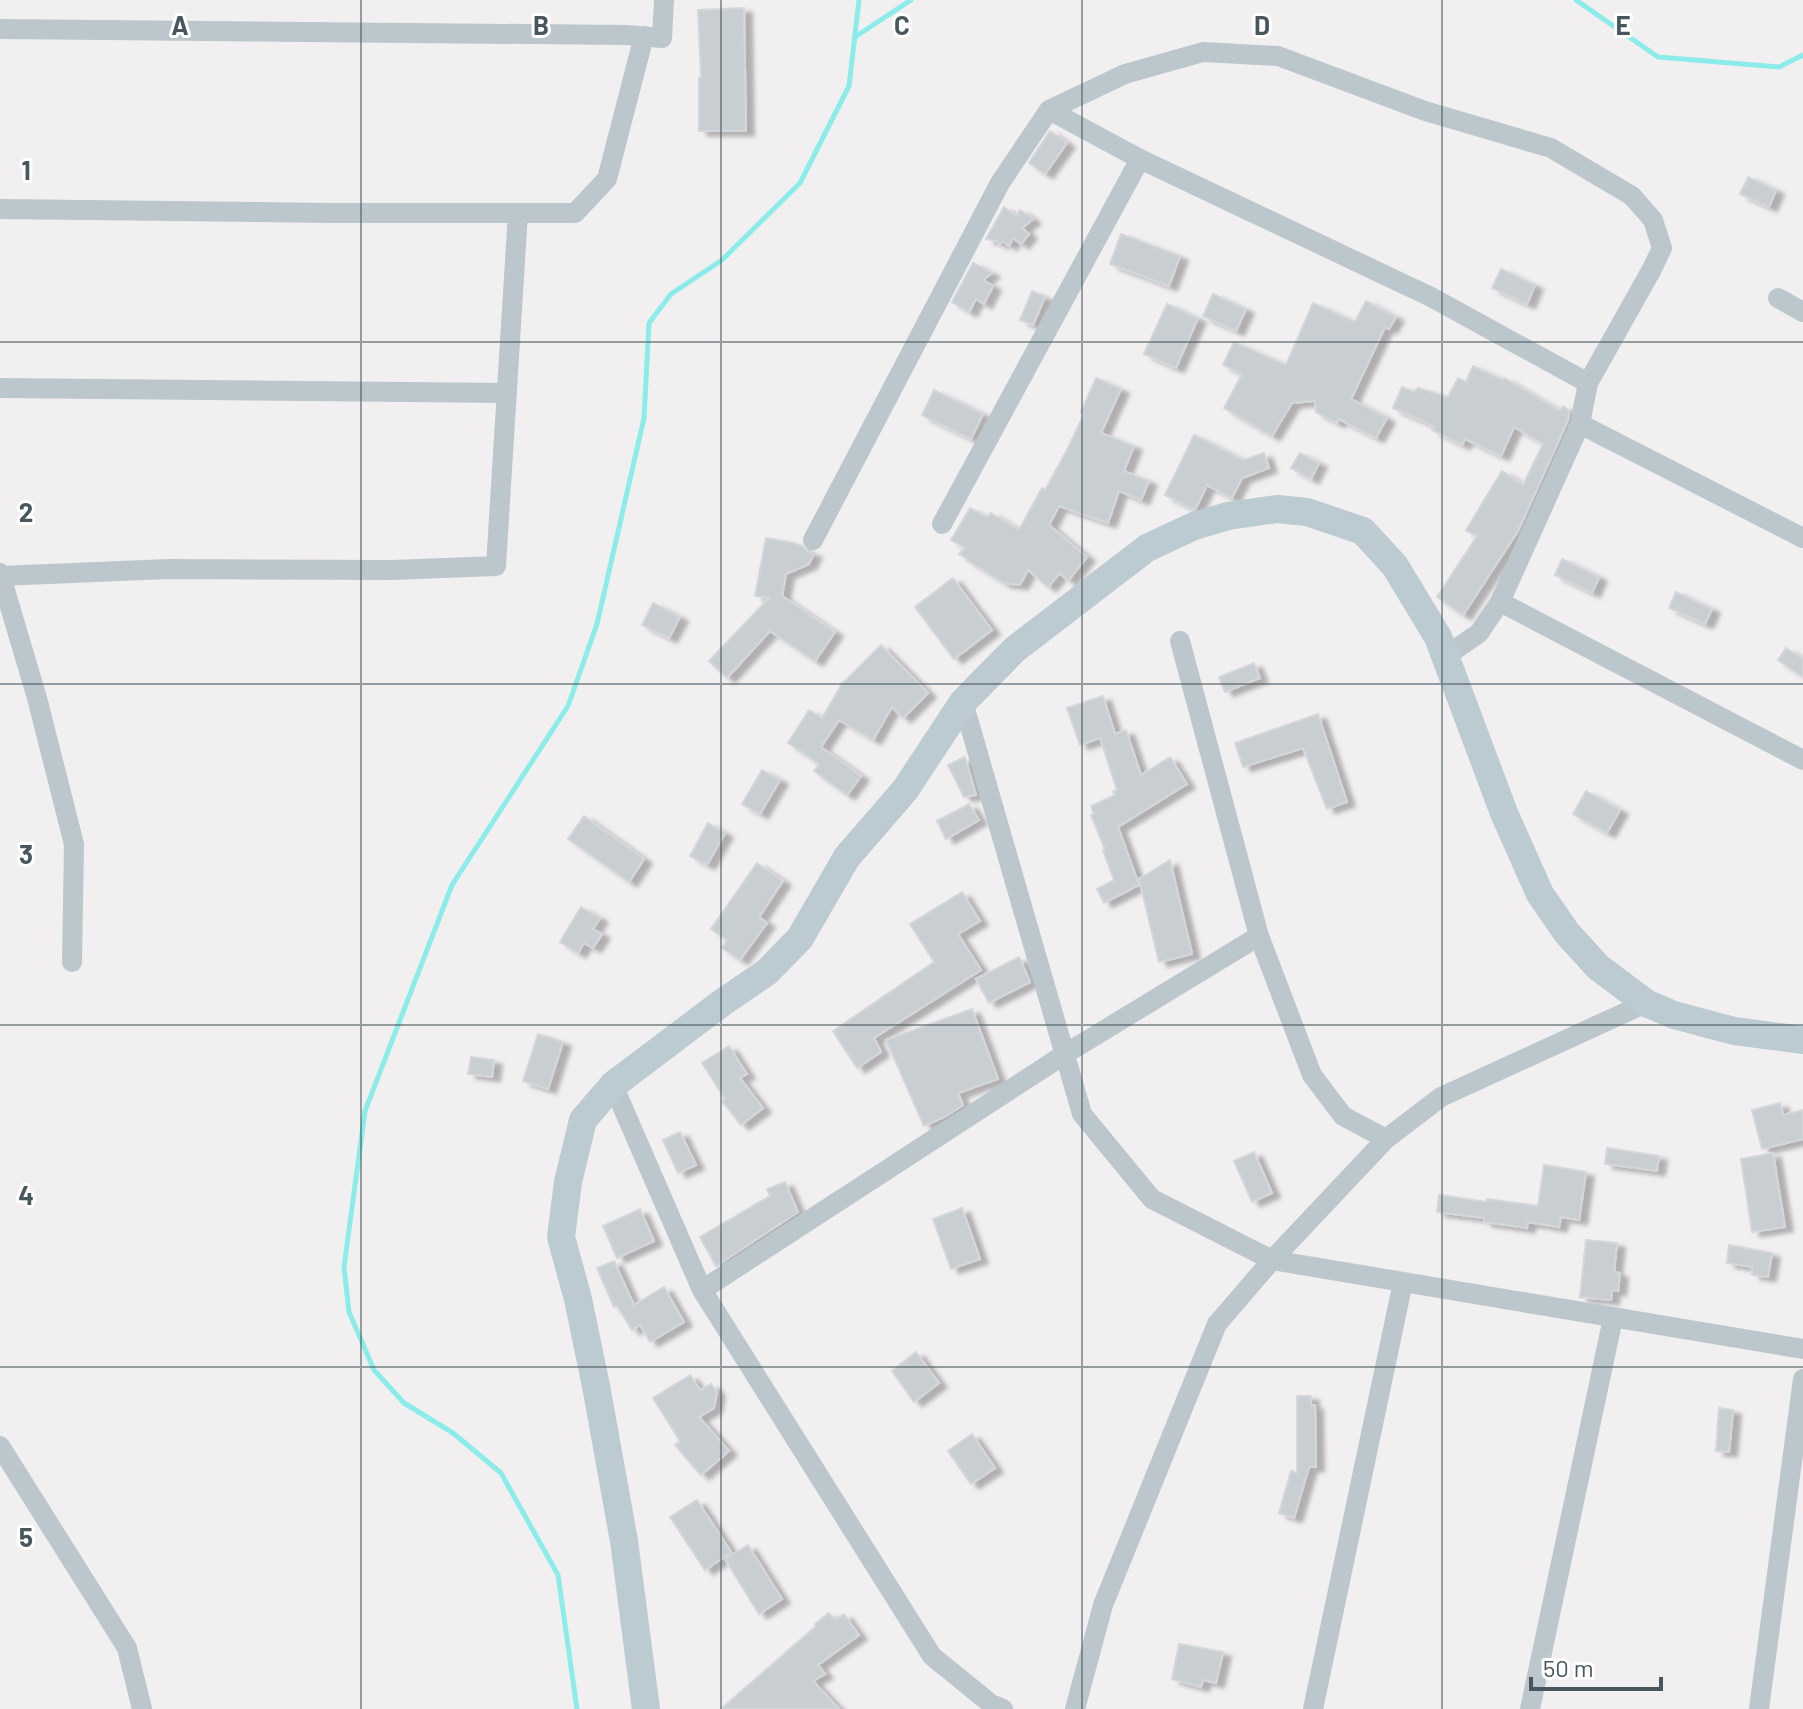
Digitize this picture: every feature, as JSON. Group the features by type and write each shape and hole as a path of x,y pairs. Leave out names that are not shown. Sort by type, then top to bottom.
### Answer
{"street":[{"path":"0,29 662,38 664,0"},
{"path":"0,209 575,213 607,179 644,36"},
{"path":"813,540 1000,183 1049,110 1125,74 1203,52 1278,56 1425,111 1551,148 1632,196 1653,220 1662,248 1588,383 1580,424 1500,602 1479,633 1446,656"},
{"path":"1049,110 1140,159 1431,297 1588,383"},
{"path":"942,524 1140,159"},
{"path":"72,962 74,844 37,698 0,575 168,569 392,570 496,566 518,213"},
{"path":"1778,298 1803,312"},
{"path":"0,388 507,393"},
{"path":"1580,424 1803,538"},
{"path":"646,1709 624,1541 578,1299 561,1237 568,1182 583,1120 613,1085 767,972 800,938 847,857 905,790 963,702 1014,650 1147,548 1194,526 1228,516 1277,509 1307,512 1363,531 1395,566 1438,637 1504,813 1540,894 1567,933 1598,967 1646,1003 1674,1015 1734,1031 1803,1040"},
{"path":"1500,602 1803,760"},
{"path":"1180,641 1259,936 1312,1075 1343,1116 1386,1139"},
{"path":"963,702 1082,1114 1152,1199 1272,1260 1803,1349"},
{"path":"702,1290 1065,1054 1259,936"},
{"path":"1075,1709 1103,1605 1217,1324 1272,1260 1386,1139 1441,1097 1646,1003"},
{"path":"613,1085 702,1290 932,1656 991,1704 1003,1709"},
{"path":"1313,1709 1403,1282"},
{"path":"1530,1709 1613,1318"},
{"path":"1759,1709 1803,1379"},
{"path":"0,1446 127,1648 142,1709"}],"building":[{"path":"744,8 746,131 699,131 701,78 698,10"},
{"path":"1050,131 1067,143 1045,174 1029,163"},
{"path":"1748,177 1776,190 1769,207 1740,194"},
{"path":"1004,207 1016,216 1020,210 1033,219 1022,228 1029,234 1021,244 1013,238 1009,246 1003,241 999,244 986,239"},
{"path":"1121,234 1180,256 1169,286 1110,264"},
{"path":"973,263 992,273 983,280 993,286 984,304 976,299 969,312 952,302"},
{"path":"1501,269 1535,285 1527,304 1492,288"},
{"path":"1032,291 1045,297 1033,325 1020,320"},
{"path":"1213,294 1246,309 1236,331 1203,316"},
{"path":"1366,301 1396,317 1389,329 1385,327 1351,399 1387,418 1376,438 1339,419 1337,423 1316,412 1315,401 1292,403 1272,436 1224,408 1242,374 1223,365 1234,342 1286,365 1313,303 1355,322"},
{"path":"1167,304 1198,318 1176,368 1144,354"},
{"path":"1473,366 1504,378 1560,411 1563,406 1569,411 1568,420 1518,531 1463,615 1437,597 1477,536 1466,530 1502,471 1523,485 1543,444 1514,427 1501,456 1465,439 1462,445 1432,430 1434,426 1393,408 1402,387 1414,392 1418,388 1448,397 1458,378 1466,382"},
{"path":"1096,378 1121,389 1101,433 1134,446 1124,471 1149,481 1141,500 1119,491 1108,523 1059,506 1049,525 1087,557 1068,581 1060,573 1048,587 1028,570 1020,585 1004,583 959,554 965,548 951,540 970,508 987,517 991,513 1019,530 1067,450"},
{"path":"934,390 983,414 971,439 922,415"},
{"path":"1194,435 1243,460 1264,453 1269,468 1242,478 1232,498 1207,485 1193,509 1165,495"},
{"path":"1300,453 1319,463 1311,479 1291,468"},
{"path":"766,538 794,543 814,553 809,564 786,574 782,596 835,632 815,661 770,631 727,678 709,661 769,598 755,596"},
{"path":"1562,559 1599,577 1592,593 1555,575"},
{"path":"953,578 992,630 954,659 915,607"},
{"path":"1676,592 1712,609 1705,624 1669,608"},
{"path":"653,603 680,617 669,638 642,625"},
{"path":"881,645 928,693 903,718 892,707 873,740 839,720 821,747 861,776 847,795 814,771 819,764 788,743 809,710 822,718 843,682"},
{"path":"1786,648 1803,659 1803,677 1778,660"},
{"path":"1254,663 1260,678 1225,692 1219,677"},
{"path":"1103,696 1115,734 1126,730 1141,775 1170,757 1187,784 1118,827 1139,885 1104,903 1097,889 1114,880 1091,815 1094,814 1091,806 1115,795 1113,792 1117,790 1100,738 1080,745 1067,708"},
{"path":"1318,714 1347,802 1327,809 1303,748 1243,767 1235,743"},
{"path":"965,757 976,795 964,797 948,765"},
{"path":"762,770 780,780 760,814 742,804"},
{"path":"1586,791 1620,810 1607,833 1573,814"},
{"path":"969,804 979,820 946,839 937,821"},
{"path":"584,816 644,859 629,882 568,839"},
{"path":"708,823 725,833 707,865 690,856"},
{"path":"1170,860 1192,954 1159,962 1139,879"},
{"path":"757,863 783,881 759,917 767,923 740,960 722,948 727,940 711,929"},
{"path":"962,892 980,921 958,934 981,970 874,1038 881,1052 857,1068 833,1031 934,962 910,924"},
{"path":"581,907 600,918 593,929 602,934 593,948 584,943 578,953 560,942"},
{"path":"1019,957 1030,982 989,1003 976,979"},
{"path":"972,1009 998,1079 958,1093 963,1105 924,1126 886,1040"},
{"path":"538,1034 563,1042 548,1089 523,1081"},
{"path":"729,1046 747,1074 740,1078 763,1108 741,1125 722,1101 725,1099 702,1063"},
{"path":"471,1057 494,1060 492,1077 468,1074"},
{"path":"1780,1103 1783,1115 1803,1110 1803,1139 1762,1149 1752,1110"},
{"path":"680,1132 696,1165 678,1173 663,1140"},
{"path":"1607,1148 1659,1156 1657,1171 1605,1164"},
{"path":"1254,1152 1272,1193 1252,1202 1234,1161"},
{"path":"1773,1153 1785,1227 1752,1232 1741,1159"},
{"path":"1544,1165 1586,1172 1579,1220 1561,1217 1559,1227 1528,1222 1527,1228 1437,1212 1439,1195 1538,1206"},
{"path":"785,1182 798,1212 716,1266 700,1237 770,1196 767,1189"},
{"path":"962,1208 980,1259 951,1269 933,1219"},
{"path":"640,1209 654,1241 617,1258 603,1226"},
{"path":"1586,1240 1617,1243 1614,1272 1620,1273 1618,1291 1612,1290 1611,1300 1580,1297"},
{"path":"1729,1245 1772,1253 1768,1277 1752,1275 1753,1267 1727,1263"},
{"path":"614,1261 634,1305 664,1287 684,1322 650,1342 640,1325 632,1330 617,1306 614,1307 597,1268"},
{"path":"916,1352 939,1383 914,1402 892,1371"},
{"path":"690,1375 700,1390 711,1384 717,1392 714,1408 699,1417 729,1451 701,1475 675,1445 680,1441 653,1398"},
{"path":"1297,1396 1311,1396 1311,1405 1315,1405 1316,1467 1309,1467 1294,1518 1279,1513 1291,1471 1297,1473"},
{"path":"1719,1408 1733,1410 1729,1452 1716,1451"},
{"path":"972,1434 995,1468 971,1484 948,1451"},
{"path":"697,1500 731,1552 705,1570 670,1517"},
{"path":"748,1545 782,1599 759,1614 725,1559"},
{"path":"829,1613 835,1620 844,1614 859,1635 818,1665 825,1674 813,1681 839,1709 721,1709 815,1624"},
{"path":"1179,1644 1223,1652 1216,1683 1203,1680 1201,1687 1172,1679"}],"waterway":[{"path":"577,1709 558,1575 501,1473 453,1433 404,1403 374,1370 349,1312 344,1267 365,1111 452,885 568,706 597,624 644,418 649,323 671,294 722,260 800,183 849,86 859,0"},
{"path":"855,37 911,0"},
{"path":"1576,0 1658,57 1779,67 1803,55"}]}
